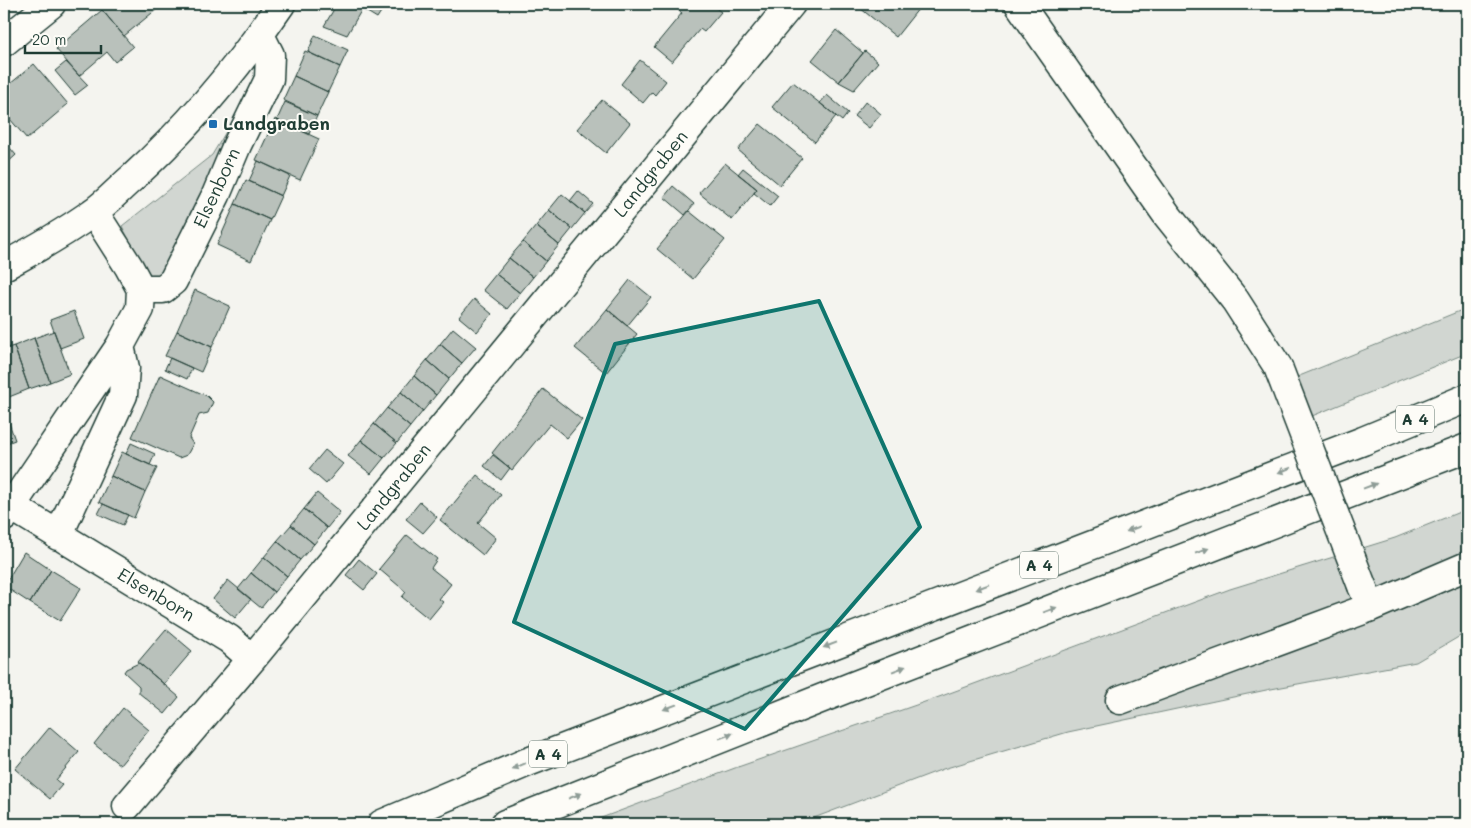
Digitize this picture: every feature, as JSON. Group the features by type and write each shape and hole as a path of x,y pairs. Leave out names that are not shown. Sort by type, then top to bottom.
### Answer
{"main road":[{"path":"4,42 51,4"},
{"path":"4,266 43,245 94,212 162,150 209,100 260,35 281,4"},
{"name":"Landgraben","path":"127,806 252,659 791,4"},
{"path":"1019,4 1167,215 1234,300 1278,367 1367,596"},
{"name":"Elsenborn","path":"252,659 229,639 58,536 8,512 120,346 140,309 141,289 163,289 173,281 216,195 237,145 269,79 270,55 260,35"},
{"path":"94,212 130,267 141,289"},
{"path":"58,536 123,395 125,368 120,346"},
{"path":"1363,440 1467,381"},
{"name":"A 4","path":"382,824 555,751 1363,440 1467,398"},
{"path":"505,824 1467,448"},
{"path":"1120,700 1367,596 1467,566"}],"highlighted area":[{"path":"819,301 920,527 745,729 514,622 615,344"}],"shaded area":[{"path":"263,70 167,278 150,282 122,226 212,155"},
{"path":"1467,308 1467,353 1312,416 1297,377"},
{"path":"1467,509 1467,632 1416,662 1271,689 1068,732 943,769 798,824 585,824 735,768 939,697 1230,589 1395,538"}],"building":[{"path":"99,4 163,4 124,36"},
{"path":"337,4 354,4 362,9 347,35 324,26"},
{"path":"354,4 386,4 377,18"},
{"path":"671,4 711,4 721,12 704,32 700,29 672,62 654,47 682,13"},
{"path":"855,4 913,4 919,8 896,37"},
{"path":"102,10 133,47 115,62 107,52 79,76 56,49"},
{"path":"836,30 863,53 839,82 812,60"},
{"path":"315,35 348,50 340,67 308,52"},
{"path":"305,51 340,67 328,92 294,76"},
{"path":"865,51 878,62 854,90 839,82"},
{"path":"640,60 666,81 655,95 652,92 643,103 621,84"},
{"path":"66,62 88,85 75,95 55,71"},
{"path":"34,64 68,104 27,139 4,112 4,89"},
{"path":"294,76 328,92 317,116 283,100"},
{"path":"793,82 836,116 815,142 772,107"},
{"path":"827,95 848,113 842,121 820,103"},
{"path":"602,100 630,123 606,153 577,129"},
{"path":"866,101 881,114 869,128 854,116"},
{"path":"285,102 317,116 309,134 277,120"},
{"path":"275,119 319,139 300,180 256,160"},
{"path":"760,124 802,158 780,185 738,150"},
{"path":"4,141 16,155 4,166"},
{"path":"258,161 290,176 281,196 249,181"},
{"path":"725,163 757,189 732,220 699,193"},
{"path":"743,168 778,196 770,206 754,193 757,189 738,174"},
{"path":"246,180 281,196 270,220 235,204"},
{"path":"673,186 694,204 685,215 664,197"},
{"path":"578,191 593,204 585,213 570,201"},
{"path":"562,194 585,213 572,229 549,210"},
{"path":"235,204 270,220 251,261 217,245"},
{"path":"549,210 572,229 559,245 536,226"},
{"path":"689,211 725,240 693,279 657,249"},
{"path":"536,226 559,245 546,261 523,242"},
{"path":"523,242 546,261 533,277 509,258"},
{"path":"509,258 533,277 520,293 496,274"},
{"path":"496,274 520,293 507,309 483,290"},
{"path":"630,280 651,297 627,326 607,309"},
{"path":"195,290 230,306 212,347 177,331"},
{"path":"474,299 492,314 477,332 459,317"},
{"path":"607,309 637,334 606,373 575,348"},
{"path":"74,311 84,339 60,348 50,320"},
{"path":"453,328 476,347 462,363 440,344"},
{"path":"54,331 70,374 50,382 34,338"},
{"path":"177,331 212,347 201,372 165,356"},
{"path":"34,338 50,382 29,389 14,346"},
{"path":"440,344 462,363 449,379 427,360"},
{"path":"14,346 29,389 9,397 4,382 4,349"},
{"path":"170,358 192,368 187,379 165,369"},
{"path":"427,360 449,379 436,395 414,376"},
{"path":"160,375 207,396 213,402 208,413 199,415 189,438 193,444 187,455 179,458 132,437"},
{"path":"414,376 436,395 423,411 401,392"},
{"path":"543,389 582,420 567,438 550,424 512,470 492,453"},
{"path":"401,392 423,411 410,427 387,408"},
{"path":"387,408 410,427 397,443 374,424"},
{"path":"8,420 15,440 4,444 4,421"},
{"path":"374,424 397,443 384,458 361,440"},
{"path":"361,440 384,458 371,474 348,456"},
{"path":"131,443 155,454 150,465 126,454"},
{"path":"325,450 343,464 326,484 309,469"},
{"path":"122,452 157,468 145,492 111,476"},
{"path":"493,455 510,468 501,480 484,466"},
{"path":"477,475 501,495 478,523 496,538 483,555 440,520"},
{"path":"111,476 145,492 134,518 99,502"},
{"path":"317,493 340,512 327,528 304,509"},
{"path":"420,502 437,517 423,533 406,519"},
{"path":"103,504 128,515 123,525 98,514"},
{"path":"304,509 327,528 314,544 291,525"},
{"path":"291,525 314,544 300,560 277,541"},
{"path":"407,535 437,559 431,568 451,584 439,599 443,602 429,619 402,597 406,592 379,569"},
{"path":"277,541 300,560 287,576 264,557"},
{"path":"24,552 51,570 30,603 4,586"},
{"path":"264,557 287,576 274,592 251,573"},
{"path":"359,559 377,574 364,590 346,575"},
{"path":"51,570 81,588 60,621 30,603"},
{"path":"251,573 274,592 261,608 238,589"},
{"path":"228,580 251,599 235,618 213,599"},
{"path":"166,629 192,651 164,684 138,662"},
{"path":"139,663 179,697 165,714 139,693 139,686 124,672 126,669"},
{"path":"123,708 149,730 120,765 94,744"},
{"path":"50,727 79,752 56,780 62,785 50,799 15,769"}],"place":[{"name":"Landgraben","path":"213,124"}]}
